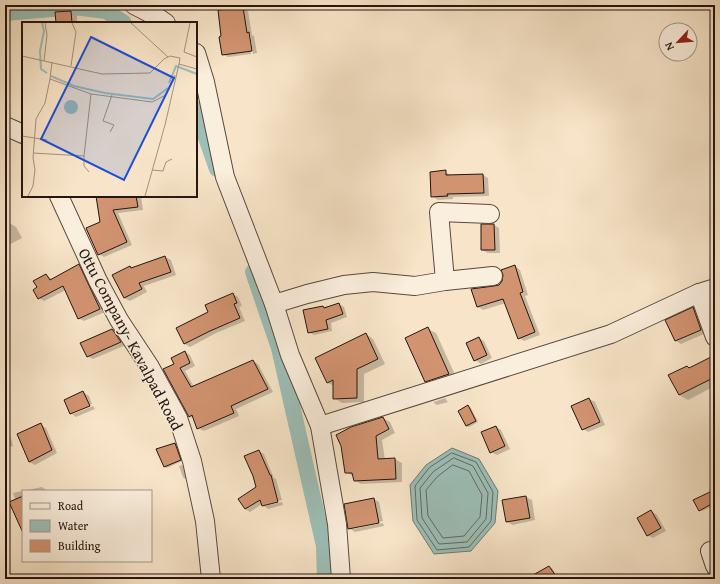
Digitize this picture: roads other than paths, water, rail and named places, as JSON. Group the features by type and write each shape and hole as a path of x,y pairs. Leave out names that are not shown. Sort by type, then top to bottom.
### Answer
{"street":[{"path":"134,5 164,22"},
{"path":"197,55 205,82 225,177 274,304 290,355 320,426 336,524 341,579"},
{"path":"5,126 22,134"},
{"name":"Ottu Company- Kavalpad Road","path":"59,197 98,281 119,320 150,367 178,418 192,461 205,521 211,579"},
{"path":"445,281 440,212 490,214"},
{"path":"274,304 308,294 344,286 373,282 415,286 493,276"},
{"path":"320,426 611,334 707,290 715,337"}],"water":[{"path":"452,448 479,459 498,491 495,523 471,551 434,554 413,521 410,485 426,465"}],"waterway":[{"path":"5,13 74,7 106,11 122,22"},
{"path":"197,112 217,169"},
{"path":"253,272 279,348 324,546 325,579"}]}
